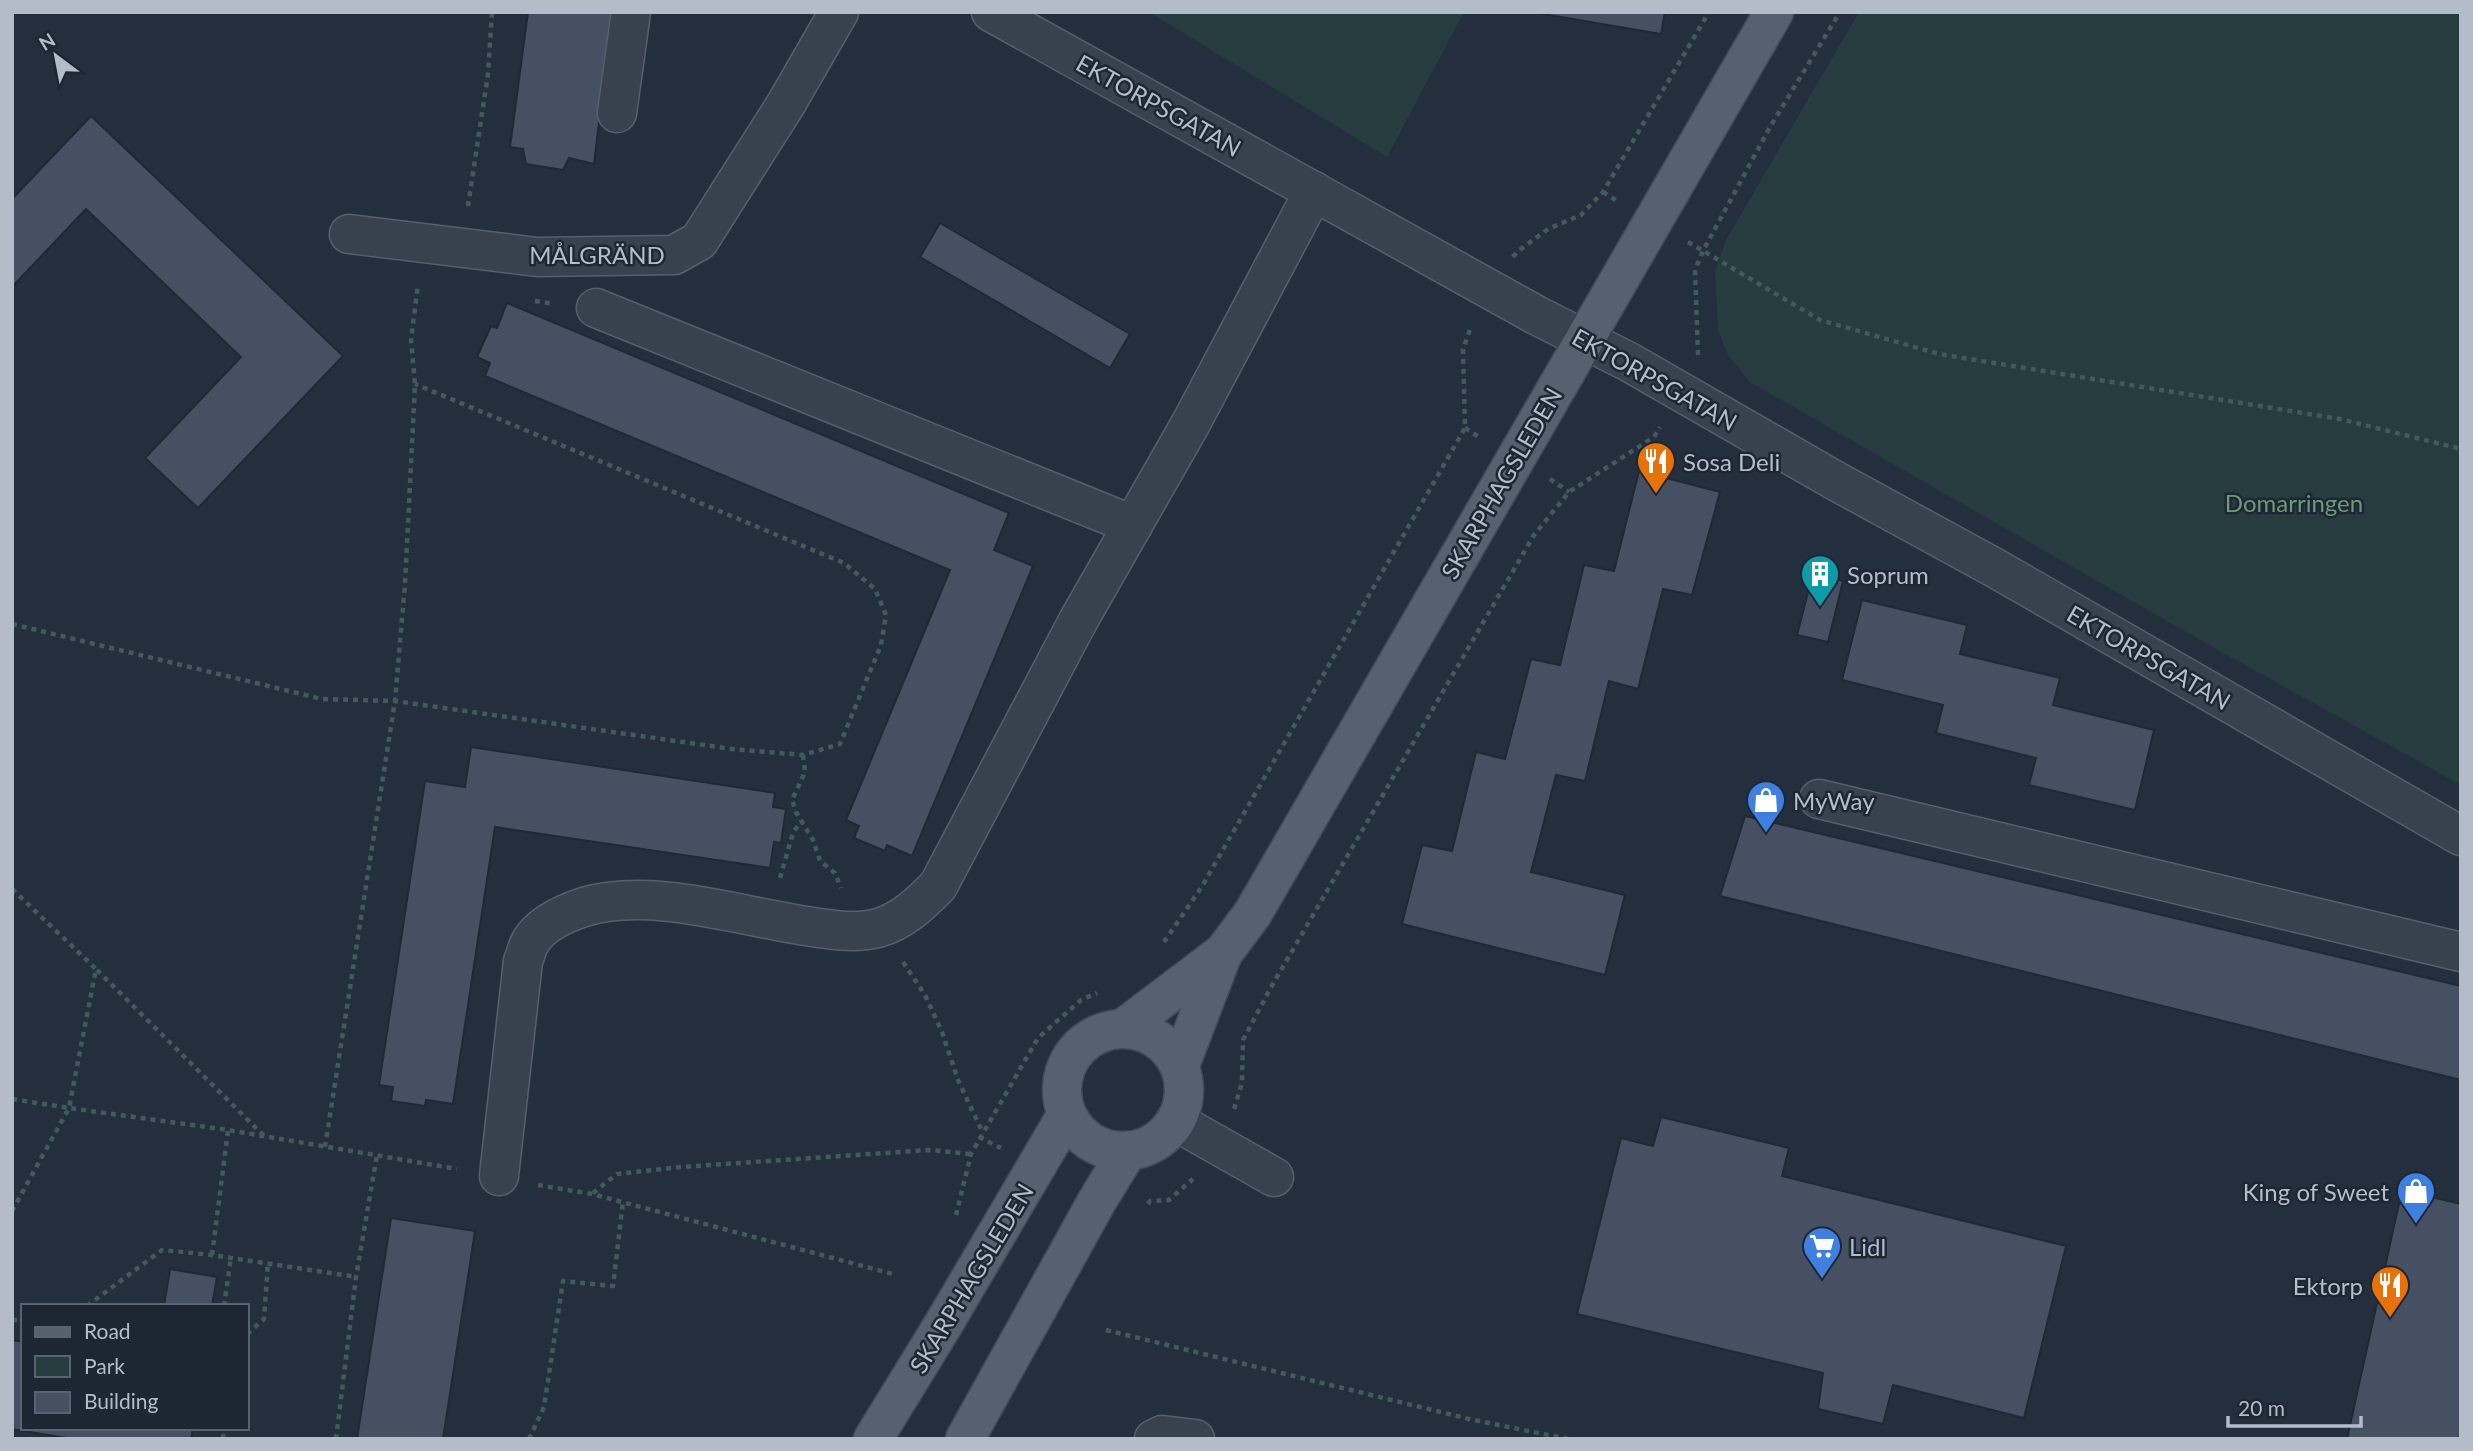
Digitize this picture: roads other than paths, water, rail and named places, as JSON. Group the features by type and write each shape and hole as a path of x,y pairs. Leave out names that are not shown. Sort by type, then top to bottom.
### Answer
{"main road":[{"name":"SKARPHAGSLEDEN","path":"1180,1065 1224,952 1253,913 1774,12"},
{"name":"SKARPHAGSLEDEN","path":"1125,1027 1224,952"},
{"path":"1125,1027 1156,1038 1180,1065 1185,1082 1182,1103 1175,1121 1163,1137 1149,1147 1127,1152 1108,1150 1089,1142 1066,1116 1060,1083 1069,1059 1086,1040 1109,1029 1125,1027"},
{"name":"SKARPHAGSLEDEN","path":"873,1439 1066,1116"},
{"path":"965,1439 1127,1152"}],"street":[{"path":"617,113 631,12"},
{"name":"MÅLGRÄND","path":"349,234 537,257 674,255 699,241 786,104 839,12"},
{"name":"EKTORPSGATAN","path":"991,12 1536,315 1679,391 2461,836"},
{"path":"499,1176 523,961 531,940 545,927 567,913 606,901 658,900 849,931 874,929 900,919 938,886 1078,621 1191,423 1314,191"},
{"path":"596,308 1133,526"},
{"path":"1819,799 2461,952"},
{"path":"1175,1121 1273,1177"},
{"path":"1154,1439 1162,1435 1195,1439"}],"place":[{"name":"Sosa Deli","path":"1656,495"},
{"name":"Soprum","path":"1820,608"},
{"name":"MyWay","path":"1766,834"},
{"name":"King of Sweet","path":"2416,1225"},
{"name":"Lidl","path":"1822,1280"},
{"name":"Ektorp","path":"2390,1319"}],"park label":[{"name":"Domarringen","path":"2294,502"}]}
